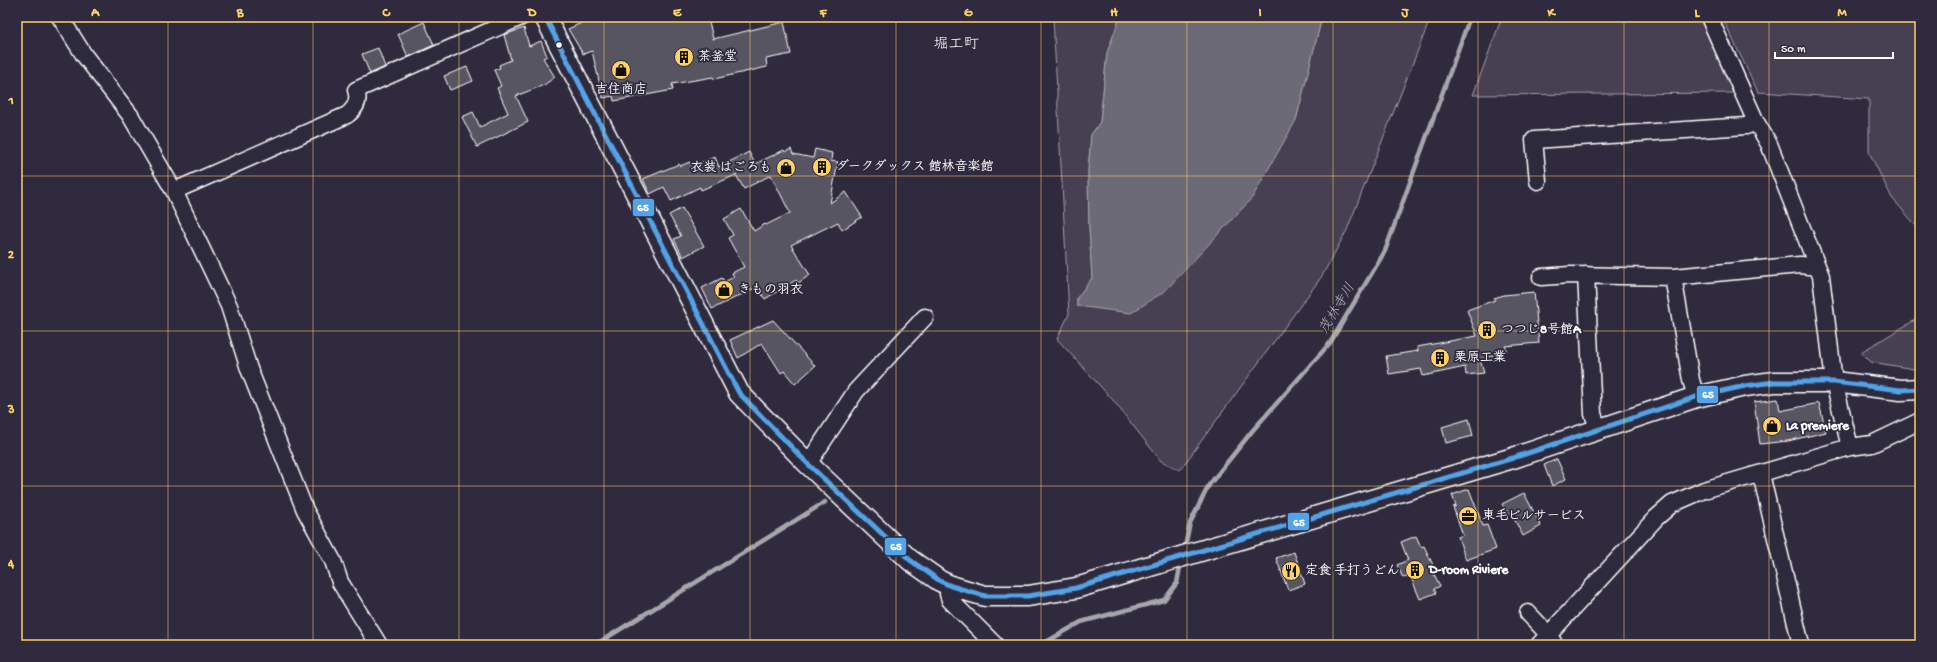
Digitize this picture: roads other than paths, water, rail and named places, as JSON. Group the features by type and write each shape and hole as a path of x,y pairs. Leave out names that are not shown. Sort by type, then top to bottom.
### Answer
{"street":[{"path":"60,17 84,55 130,115 174,191 229,306 252,375 305,510 333,561 340,582 379,645"},
{"path":"174,191 347,115 354,110 358,96 356,90 521,17"},
{"path":"545,17 738,394 808,464 910,560 940,581 951,586 985,596 1028,596 1076,588 1156,566 1210,548 1513,458 1696,397 1745,386 1774,382 1834,382 1901,390 1920,389"},
{"path":"1710,17 1756,122 1769,144 1821,276 1834,382 1850,447"},
{"path":"1538,181 1534,140 1746,126 1756,122"},
{"path":"1541,277 1586,275 1673,277 1800,265 1817,267"},
{"path":"1586,275 1593,414 1599,430"},
{"path":"1673,277 1691,380 1696,397"},
{"path":"808,464 856,391 926,317"},
{"path":"1528,613 1547,641 1656,518 1672,504 1704,490 1850,447 1872,444 1920,421"},
{"path":"1761,474 1801,645"},
{"path":"951,586 948,594 950,600 995,645"}],"waterway":[{"name":"茂林寺川","path":"1184,551 1190,523 1209,485 1253,430 1330,343 1385,251 1470,17"},
{"path":"595,645 825,502"},
{"path":"1041,645 1081,622 1164,600 1177,583 1181,562"}],"place":[{"name":"茶釜堂","path":"684,57"},
{"name":"吉住商店","path":"621,70"},
{"name":"ダークダックス 館林音楽館","path":"822,167"},
{"name":"衣装 はごろも","path":"786,168"},
{"name":"きもの羽衣","path":"724,290"},
{"name":"つつじ8号館A","path":"1487,330"},
{"name":"栗原工業","path":"1440,358"},
{"name":"La premiere","path":"1772,426"},
{"name":"東毛ビルサービス","path":"1468,516"},
{"name":"D-room Riviere","path":"1415,570"},
{"name":"定食 手打うどん","path":"1291,571"}],"district":[{"name":"堀工町","path":"956,45"}]}
